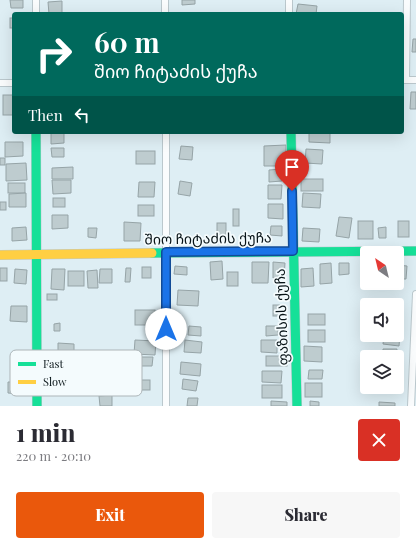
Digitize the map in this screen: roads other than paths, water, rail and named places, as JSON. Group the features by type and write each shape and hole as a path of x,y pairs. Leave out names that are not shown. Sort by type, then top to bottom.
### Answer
{"street":[{"path":"36,0 36,12"},
{"path":"165,0 165,12"},
{"path":"288,0 289,12"},
{"path":"407,0 404,80 416,80"},
{"path":"0,83 12,83"},
{"path":"36,134 37,350"},
{"path":"166,134 166,406"},
{"name":"ფაზისის ქუჩა","path":"291,134 297,406"},
{"name":"შიო ჩიტაძის ქუჩა","path":"0,255 166,252 416,251"},
{"path":"411,406 416,294"},
{"path":"37,396 37,406"}]}
